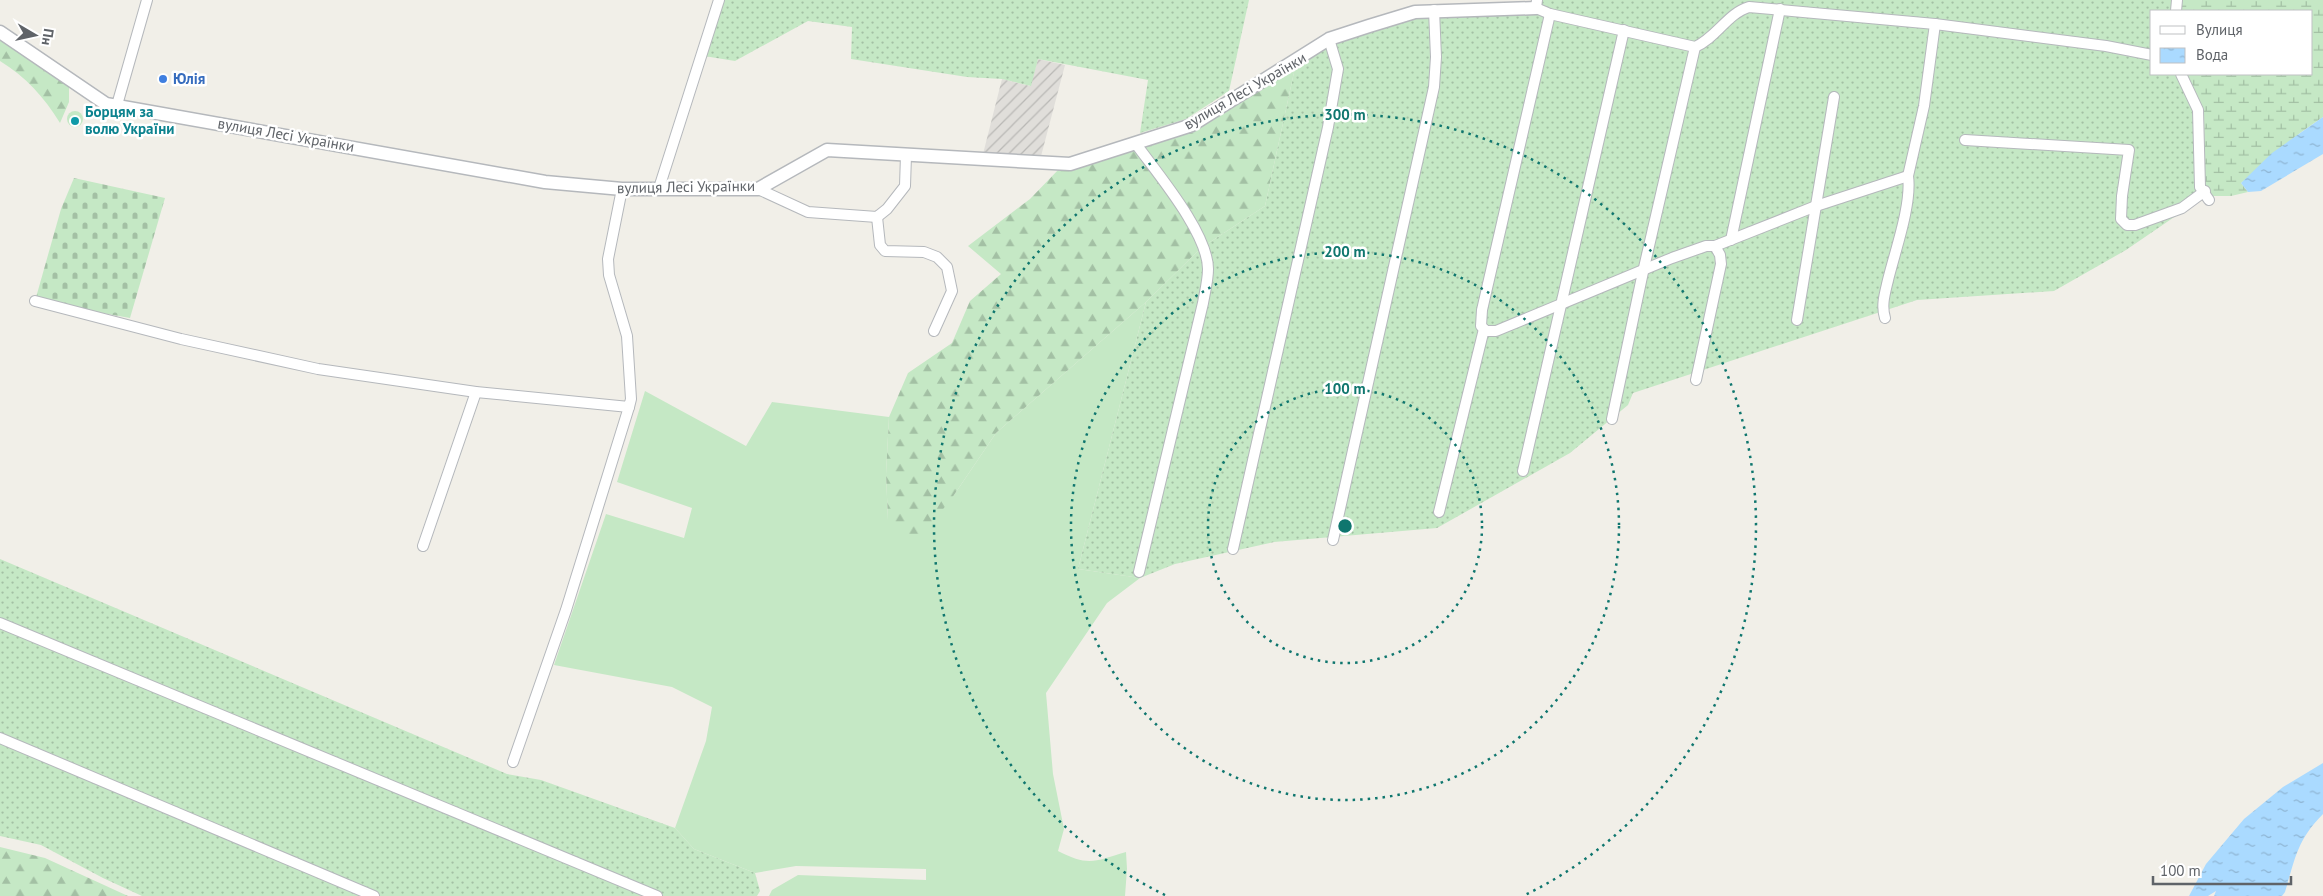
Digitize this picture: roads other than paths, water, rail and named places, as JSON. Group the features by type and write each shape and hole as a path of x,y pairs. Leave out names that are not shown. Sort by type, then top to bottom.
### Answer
{"street":[{"path":"117,106 146,0"},
{"path":"659,188 719,0"},
{"path":"1536,4 1550,14 1695,47"},
{"name":"вулиця Лесі Українки","path":"0,32 106,104 545,182 622,189 758,189 827,150 1070,164 1192,125 1329,39 1415,12 1536,4"},
{"path":"1612,419 1643,272 1695,47 1711,37 1742,9 1749,7 1780,9 1935,24 2106,46 2150,55"},
{"path":"1731,240 1780,9"},
{"path":"1333,540 1434,87 1436,56 1434,10"},
{"path":"1439,512 1484,330 1480,322 1482,310 1550,14"},
{"path":"1885,318 1883,302 1906,208 1909,185 1908,176 1924,106 1935,24"},
{"path":"1523,471 1624,30"},
{"path":"1233,549 1328,127 1338,69 1329,39"},
{"path":"1965,140 2129,150 2122,196 2121,219 2127,225 2135,226 2207,196 2200,187 2198,110 2181,75"},
{"path":"1797,320 1834,97"},
{"path":"1136,144 1186,212 1206,256 1208,269 1203,303 1140,572"},
{"path":"758,189 808,212 877,217 887,209 905,186 906,155"},
{"path":"1484,330 1496,331 1706,246 1715,246 1816,206 1908,176"},
{"path":"513,762 566,610 616,454 631,398 627,336 609,275 608,259 622,189"},
{"path":"877,217 880,245 885,251 924,252 937,257 947,267 952,291 934,331"},
{"path":"1696,380 1720,264 1720,254 1715,246"},
{"path":"35,301 181,339 313,368 476,392 629,407"},
{"path":"423,546 476,392"},
{"path":"0,623 657,896"},
{"path":"0,738 374,896"}],"water":[{"path":"2323,117 2323,154 2261,191 2248,192 2241,183 2272,153"},
{"path":"2323,763 2323,814 2314,823 2302,841 2282,896 2214,896 2216,891 2208,896 2189,896 2206,864 2244,819 2283,787"}],"place":[{"name":"Юлія","path":"163,79"},
{"name":"Борцям за волю України","path":"75,121"}]}
